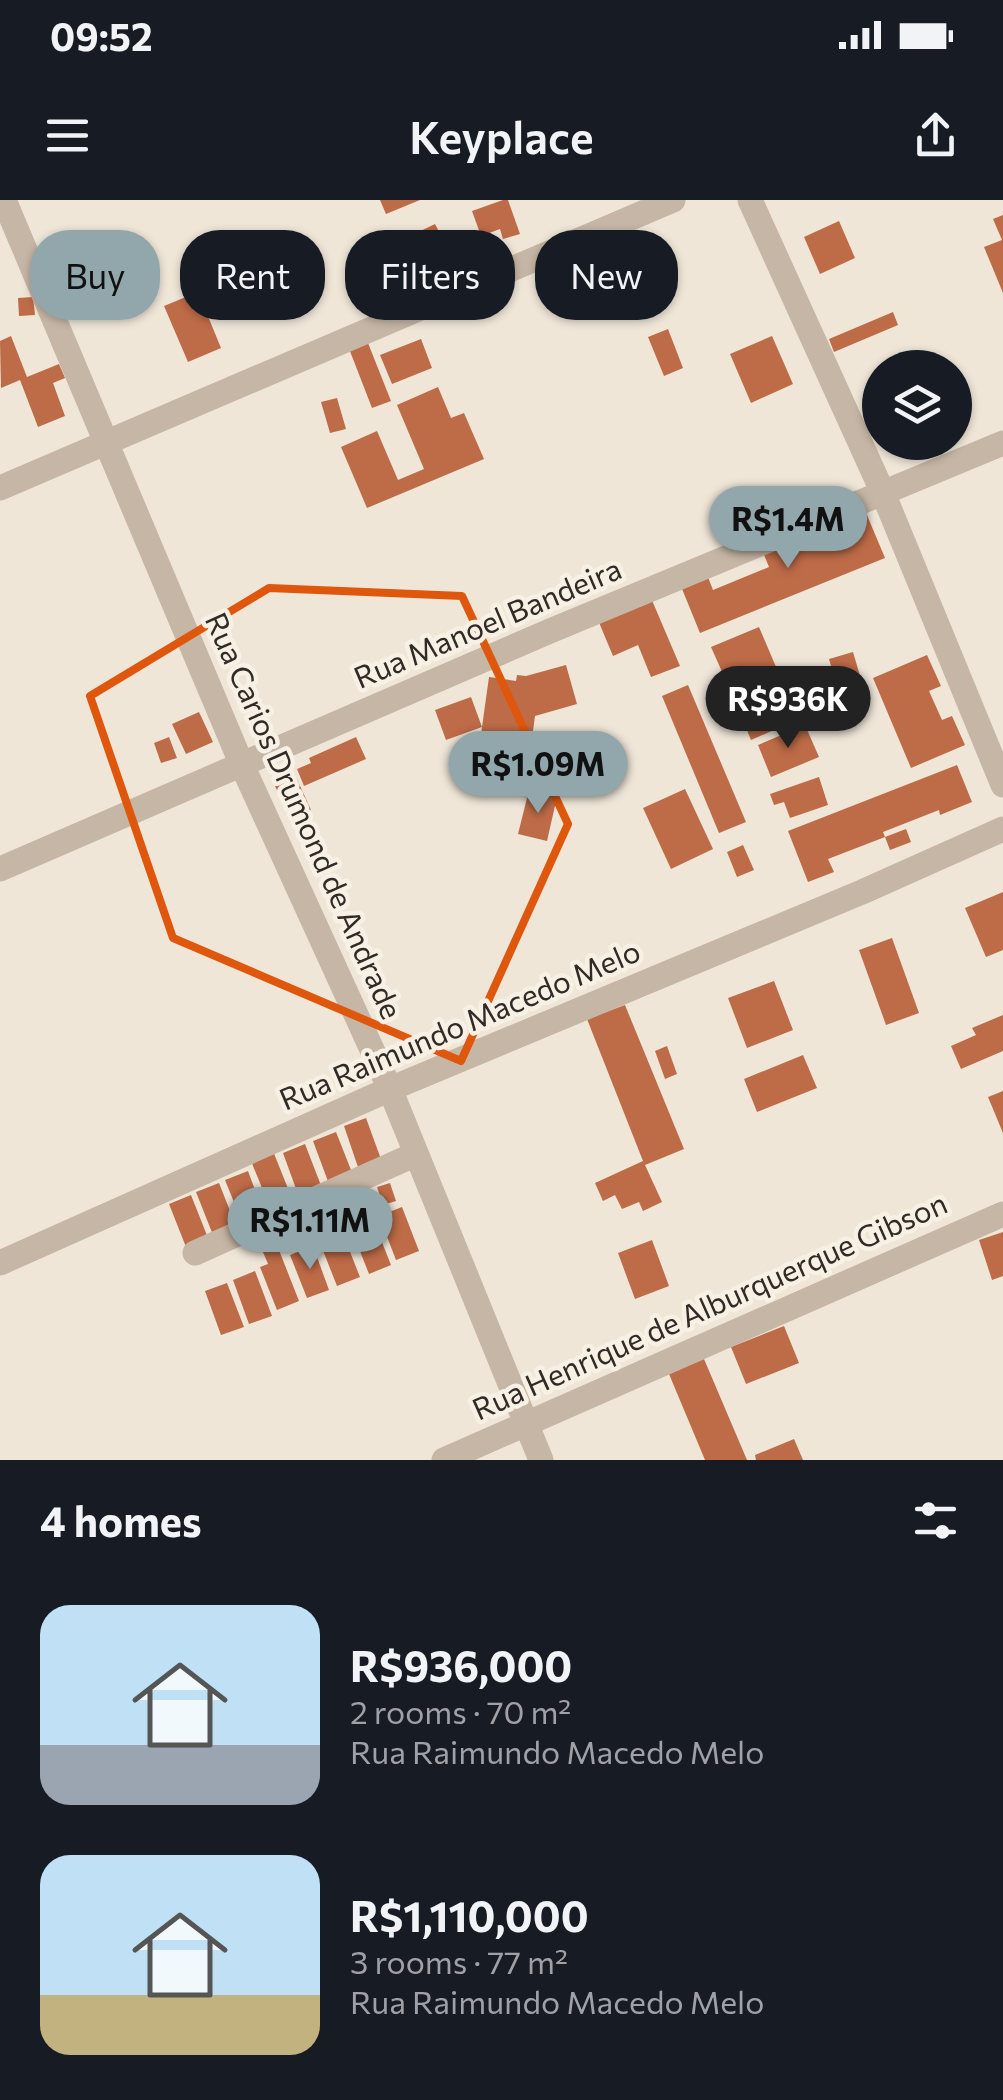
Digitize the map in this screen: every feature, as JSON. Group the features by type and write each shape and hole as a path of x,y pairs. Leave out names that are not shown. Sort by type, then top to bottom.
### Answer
{"street":[{"name":"Rua Carios Drumond de Andrade","path":"4,200 242,766 390,1089 541,1460"},
{"path":"0,488 673,200"},
{"path":"750,200 884,493 1003,785"},
{"name":"Rua Manoel Bandeira","path":"0,869 550,630 1003,443"},
{"name":"Rua Raimundo Macedo Melo","path":"0,1263 390,1089 1003,829"},
{"path":"196,1253 416,1154"},
{"name":"Rua Henrique de Alburquerque Gibson","path":"444,1460 1003,1214"}],"highlighted area":[{"path":"269,588 462,596 568,824 461,1061 173,938 90,696"}],"building":[{"path":"380,200 420,200 386,214"},
{"path":"508,200 520,234 515,235 515,230 479,230 472,211"},
{"path":"1003,215 1003,293 984,247 1002,240 993,219"},
{"path":"839,221 855,258 820,274 804,237"},
{"path":"30,297 30,315 19,316 18,298"},
{"path":"180,299 180,320 210,320 221,348 188,362 164,306"},
{"path":"893,312 898,325 834,352 829,339"},
{"path":"668,329 683,368 664,376 648,337"},
{"path":"11,336 27,377 59,364 65,378 53,383 65,416 38,427 20,380 1,388 0,341"},
{"path":"772,336 793,384 751,403 730,354"},
{"path":"366,338 391,401 372,408 348,346"},
{"path":"421,339 432,368 392,384 380,355"},
{"path":"438,387 451,418 464,413 484,459 367,508 341,447 377,431 398,480 424,469 397,405"},
{"path":"337,398 346,429 330,433 321,402"},
{"path":"864,508 885,558 700,633 680,584 706,572 713,590 769,567 762,550"},
{"path":"651,598 680,666 651,677 638,645 613,656 598,620"},
{"path":"759,627 782,681 735,701 711,647"},
{"path":"853,652 861,679 837,686 829,659"},
{"path":"927,655 941,686 929,691 942,720 952,716 965,745 911,768 873,678"},
{"path":"566,665 577,704 535,716 528,769 477,763 489,677 516,681 517,675"},
{"path":"688,685 746,822 719,833 662,696"},
{"path":"785,688 799,719 751,740 738,708"},
{"path":"471,697 482,727 446,740 435,710"},
{"path":"199,712 213,742 186,754 172,724"},
{"path":"805,725 819,757 771,777 758,745"},
{"path":"169,737 177,758 161,763 154,743"},
{"path":"356,737 366,759 304,786 297,769 311,763 309,758"},
{"path":"957,765 972,802 883,832 885,837 828,859 834,872 808,882 788,831"},
{"path":"296,777 311,810 291,819 275,786"},
{"path":"819,777 828,805 790,818 784,802 774,805 770,794"},
{"path":"685,789 713,849 671,869 643,808"},
{"path":"529,790 557,797 547,841 518,834"},
{"path":"906,829 911,842 890,850 885,837"},
{"path":"743,845 754,870 737,877 727,852"},
{"path":"1003,892 1003,950 986,957 965,908"},
{"path":"892,938 919,1013 886,1025 859,950"},
{"path":"774,981 793,1030 747,1048 728,998"},
{"path":"625,1005 684,1149 645,1165 662,1202 643,1211 639,1202 622,1209 615,1195 603,1201 595,1183 643,1161 587,1019"},
{"path":"1003,1015 1003,1051 961,1069 951,1046 976,1035 972,1028"},
{"path":"667,1046 677,1074 665,1079 655,1051"},
{"path":"803,1055 817,1088 757,1112 744,1079"},
{"path":"1003,1091 1003,1133 988,1097"},
{"path":"366,1118 382,1162 359,1170 344,1126"},
{"path":"336,1132 353,1175 329,1184 313,1141"},
{"path":"305,1144 322,1188 299,1197 283,1153"},
{"path":"273,1151 293,1201 271,1210 251,1161"},
{"path":"248,1171 264,1214 242,1222 225,1180"},
{"path":"219,1183 236,1226 213,1235 196,1192"},
{"path":"390,1183 396,1201 383,1205 377,1187"},
{"path":"191,1195 208,1238 186,1247 169,1204"},
{"path":"340,1200 348,1221 277,1245 299,1301 277,1310 260,1267 268,1264 255,1233"},
{"path":"402,1207 419,1251 396,1260 379,1216"},
{"path":"374,1222 391,1265 369,1274 352,1231"},
{"path":"1003,1232 1003,1276 992,1280 979,1240"},
{"path":"343,1234 360,1277 337,1286 320,1243"},
{"path":"652,1240 669,1286 635,1299 618,1253"},
{"path":"313,1246 329,1290 307,1298 290,1255"},
{"path":"255,1271 272,1316 249,1324 233,1280"},
{"path":"227,1283 244,1327 221,1335 205,1291"},
{"path":"784,1326 799,1363 746,1384 731,1347"},
{"path":"704,1359 747,1460 705,1460 669,1374"},
{"path":"794,1439 803,1460 756,1460 755,1455"}]}
